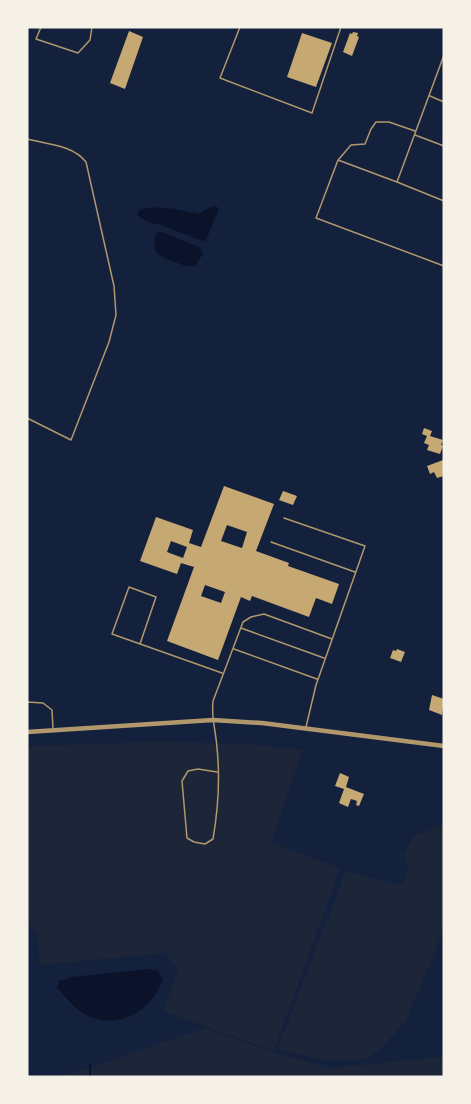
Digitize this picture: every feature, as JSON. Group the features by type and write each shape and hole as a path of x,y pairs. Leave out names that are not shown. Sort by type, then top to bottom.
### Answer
{"street":[{"path":"27,732 213,720 306,728 444,746"}],"lane":[{"path":"41,27 36,39 78,53 90,40 92,27"},
{"path":"240,27 220,78 312,113 341,27"},
{"path":"396,182 444,55"},
{"path":"429,96 444,102"},
{"path":"444,146 389,122 376,122 365,144 351,145 338,160 316,219 444,266"},
{"path":"27,140 70,149 80,154 86,162 114,286 116,315 109,342 71,440 27,418"},
{"path":"338,160 444,201"},
{"path":"284,518 365,546 318,679 306,728"},
{"path":"272,542 356,573"},
{"path":"140,644 156,597 129,587 112,634 140,644 223,673"},
{"path":"217,772 198,769 188,771 182,781 187,838 194,842 205,844 213,839 216,822 218,748 213,720 213,700 246,619 264,614 332,639"},
{"path":"241,627 325,658"},
{"path":"233,648 318,679"},
{"path":"27,702 43,703 52,710 53,730"}],"shaded area":[{"path":"216,206 219,209 206,240 203,241 158,224 149,223 137,215 139,210 146,208 169,208 199,214"},
{"path":"162,232 201,248 203,254 195,266 168,260 156,251 154,240 156,233"},
{"path":"153,742 252,744 303,750 271,843 340,868 274,1051 163,1011 178,970 165,953 40,965 37,934 27,923 27,746"},
{"path":"444,825 444,929 406,1021 378,1052 365,1059 325,1060 280,1050 279,1045 346,871 393,884 403,884 408,869 404,855 414,836"},
{"path":"148,969 158,971 163,979 158,990 143,1008 123,1019 100,1020 88,1016 75,1007 57,988 59,981 72,977"},
{"path":"205,1028 275,1053 329,1068 444,1057 444,1077 63,1077"}],"building":[{"path":"129,31 143,37 125,89 110,83"},
{"path":"302,33 332,43 316,87 287,77"},
{"path":"350,33 358,33 359,37 352,56 343,52"},
{"path":"424,428 432,431 430,436 443,440 440,454 427,450 429,445 424,443 427,436 422,434"},
{"path":"443,460 444,476 437,478 434,472 430,474 427,466"},
{"path":"224,486 274,504 256,551 289,563 288,566 339,584 332,604 316,598 309,617 252,596 250,601 241,597 218,660 167,641 194,567 181,563 177,574 140,561 156,517 193,530 189,543 201,547","holes":["227,525 247,532 242,548 221,541","171,541 187,547 183,558 167,552","205,585 225,592 221,603 201,596"]},
{"path":"283,491 297,496 293,505 279,500"},
{"path":"393,650 405,652 401,662 390,658"},
{"path":"432,695 444,699 442,715 429,710"},
{"path":"340,773 349,777 346,787 364,794 359,806 356,805 357,801 351,799 348,807 339,803 344,789 335,786"}],"waterway":[{"path":"90,1065 90,1077"}]}
